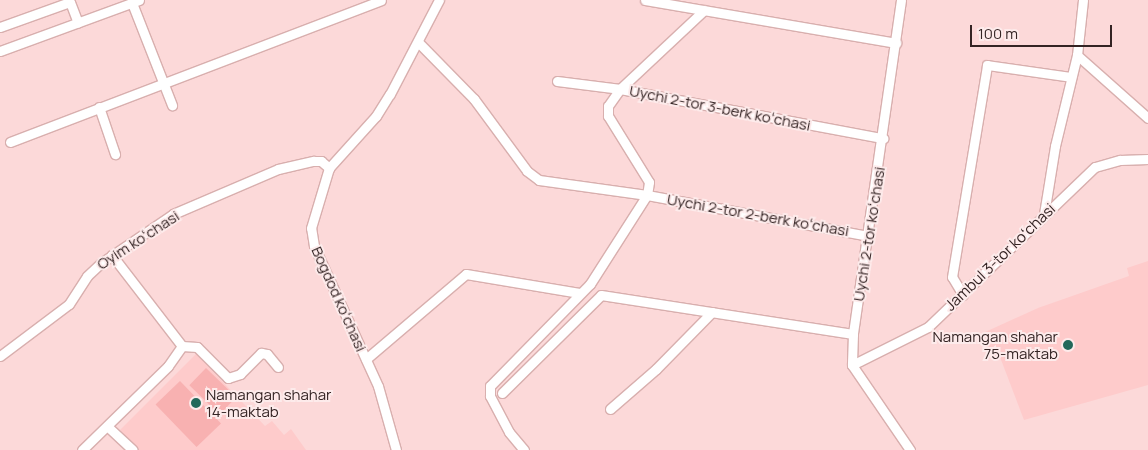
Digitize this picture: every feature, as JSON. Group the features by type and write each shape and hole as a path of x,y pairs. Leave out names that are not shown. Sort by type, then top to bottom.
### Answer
{"street":[{"path":"10,142 381,0"},
{"name":"Bogdod koʻchasi","path":"396,450 378,386 311,236 314,212 329,168 376,116 418,42 439,0"},
{"path":"645,0 896,43"},
{"name":"Uychi 2-tor koʻchasi","path":"852,365 854,334 901,0"},
{"path":"1044,214 1055,146 1078,55 1082,0"},
{"path":"0,27 73,1 78,23"},
{"path":"0,51 136,1 172,105"},
{"path":"524,450 509,432 490,396 490,386 590,284 647,195 650,182 608,116 608,106 620,89 704,10"},
{"name":"Uychi 2-tor 2-berk koʻchasi","path":"418,42 474,99 533,177 647,195 869,236"},
{"path":"1078,55 1148,118"},
{"path":"963,295 952,277 985,68 991,63 1071,77"},
{"name":"Uychi 2-tor 3-berk koʻchasi","path":"557,81 620,89 883,138"},
{"path":"99,107 115,154"},
{"name":"Jambul 3-tor koʻchasi","path":"852,365 928,327 1095,167 1108,162 1148,159"},
{"name":"Oyim koʻchasi","path":"0,356 69,304 86,276 112,255 174,214 278,169 314,161 321,161 329,168"},
{"path":"112,255 182,346 197,347 228,378 240,374 262,353 267,354 278,367"},
{"path":"366,359 466,274 580,293"},
{"path":"502,393 601,295 854,334"},
{"path":"610,408 656,369 712,312"},
{"path":"82,450 168,366 182,346"},
{"path":"852,365 910,450"},
{"path":"107,426 133,450"}],"shaded area":[{"name":"Namangan shahar 75-maktab","path":"1148,261 1148,385 1024,420 1000,357 994,359 983,333 1038,308 1129,276 1127,268"},
{"name":"Namangan shahar 14-maktab","path":"196,354 265,426 272,421 284,435 291,429 306,450 139,450 120,430"},
{"path":"206,368 236,397 220,414 189,385"},
{"path":"180,381 221,423 197,447 156,405"}],"place":[{"name":"Namangan shahar 75-maktab","path":"1068,345"},
{"name":"Namangan shahar 14-maktab","path":"196,403"}]}
